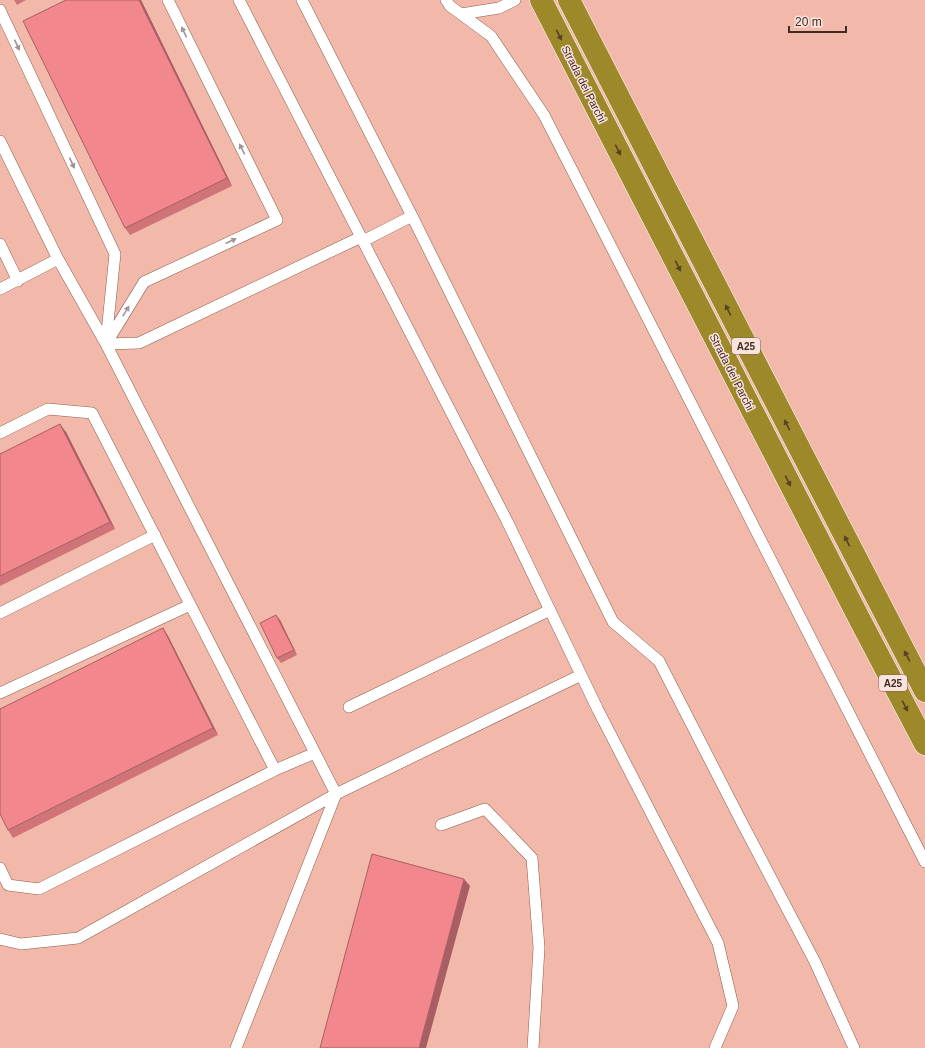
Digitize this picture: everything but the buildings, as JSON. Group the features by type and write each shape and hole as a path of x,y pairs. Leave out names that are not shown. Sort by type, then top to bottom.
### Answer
{"highway":[{"name":"Strada dei Parchi","path":"541,0 857,615 925,744"},
{"name":"A25","path":"569,0 925,690"}],"lane":[{"path":"106,344 144,282 277,220 168,0"},
{"path":"239,0 507,521 581,675 718,944 733,1006 715,1048"},
{"path":"302,0 412,216 613,622 659,661 815,962 854,1048"},
{"path":"446,0 450,6 491,36 544,115 925,862"},
{"path":"461,14 500,8 515,0"},
{"path":"0,10 115,254 106,344"},
{"path":"0,141 58,259 106,344 336,794 236,1048"},
{"path":"106,344 139,343 412,216"},
{"path":"0,244 18,281"},
{"path":"0,289 58,259"},
{"path":"0,433 48,409 92,413 275,770"},
{"path":"0,612 154,535"},
{"path":"0,693 190,605"},
{"path":"349,707 550,610"},
{"path":"0,939 21,944 78,938 336,794 581,675"},
{"path":"0,868 8,885 38,889 275,770 315,753"},
{"path":"441,825 485,809 532,858 539,948 533,1048"}]}
